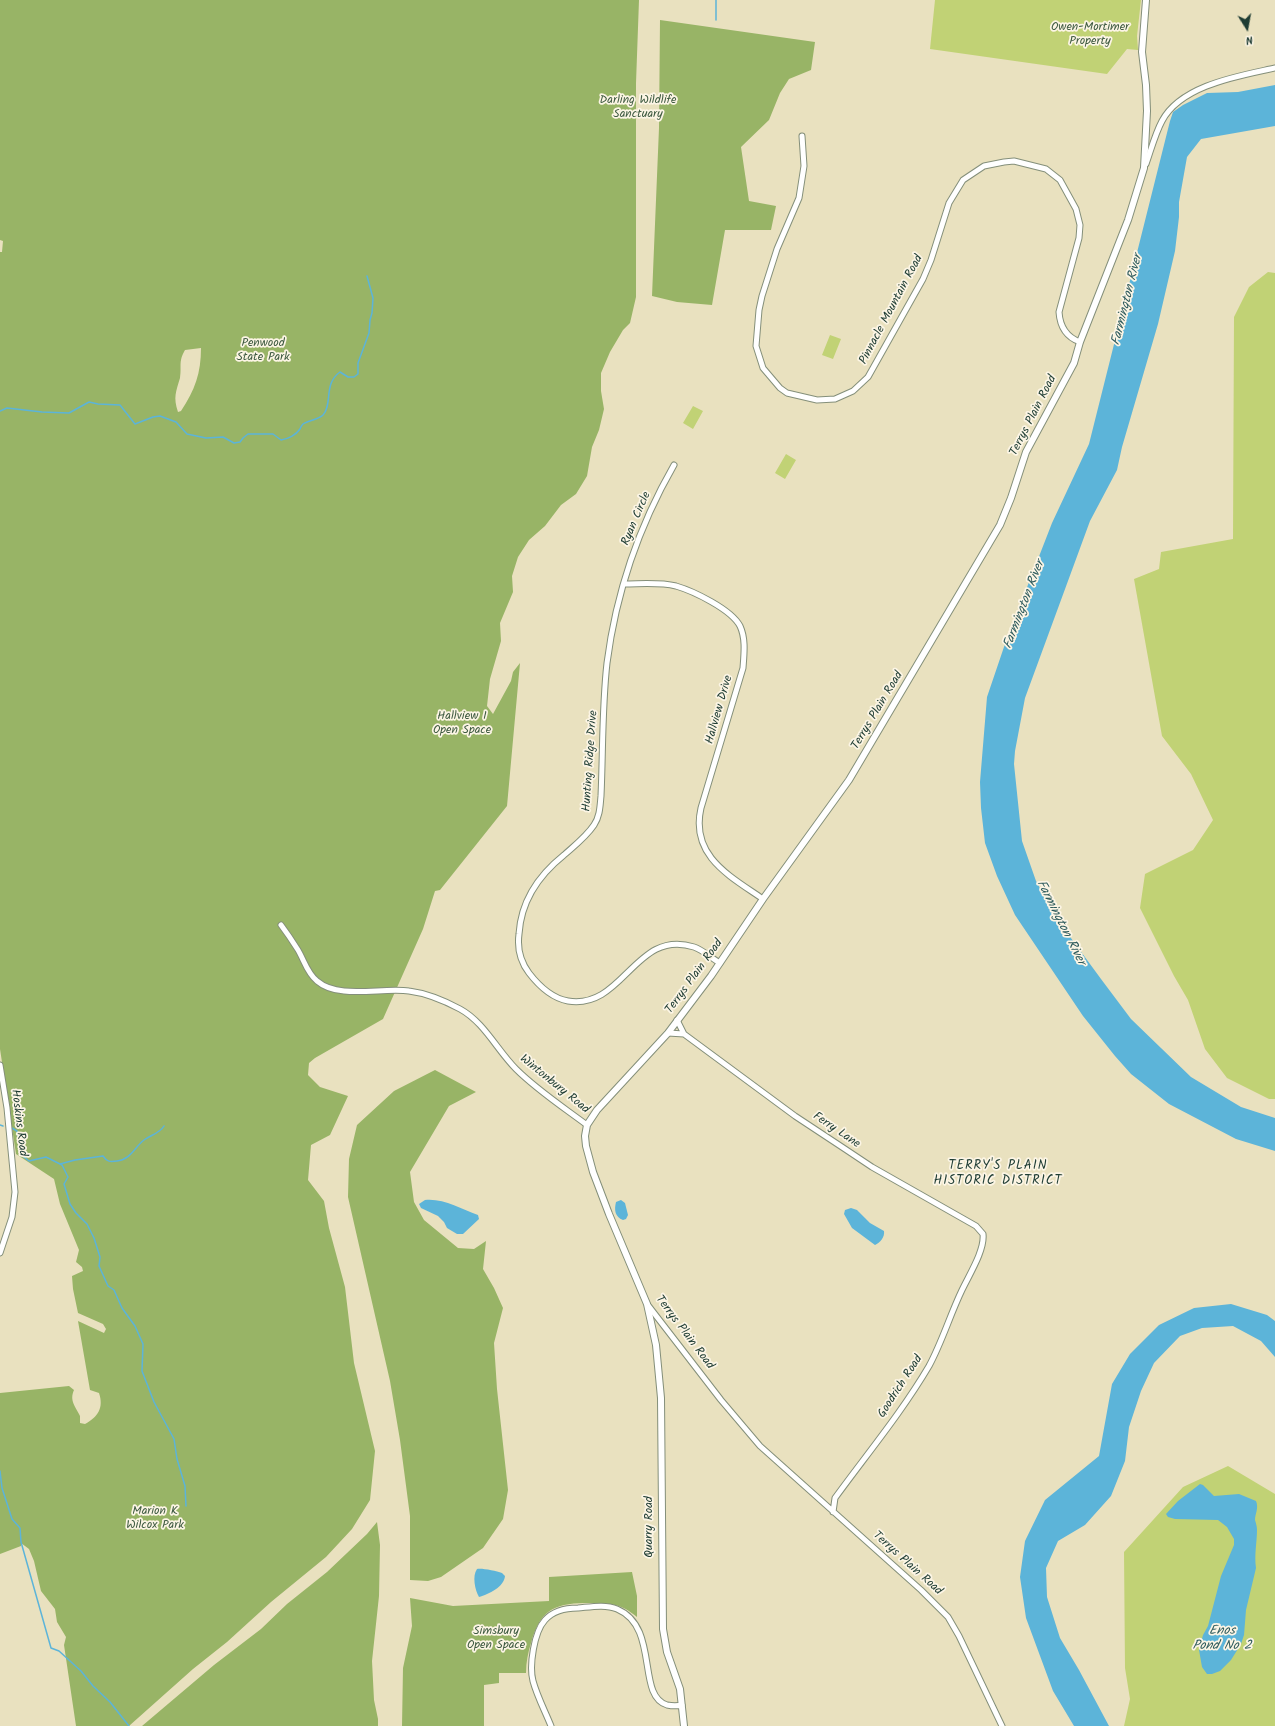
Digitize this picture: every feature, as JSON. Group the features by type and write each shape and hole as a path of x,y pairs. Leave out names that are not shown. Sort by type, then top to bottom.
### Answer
{"street":[{"name":"Terrys Plain Road","path":"1002,1726 959,1636 948,1617 921,1590 760,1446 721,1400 647,1304 592,1172 585,1136 587,1125 597,1110 668,1033 678,1020 849,780 1000,525 1011,498 1026,452 1074,363 1080,342 1128,220 1144,168 1147,111 1142,52 1146,0"},
{"path":"1144,168 1162,120 1180,99 1216,83 1275,68"},
{"name":"Pinnacle Mountain Road","path":"802,136 804,166 799,198 777,249 759,310 756,346 763,368 780,388 787,393 807,399 827,401 842,396 860,386 874,367 923,279 931,260 949,202 963,180 984,166 1004,162 1022,162 1046,169 1060,180 1076,209 1080,225 1079,238 1059,312 1059,318 1065,332 1070,337 1080,342"},
{"name":"Ryan Circle","path":"624,584 629,563 644,523 674,465"},
{"name":"Hallview Drive","path":"624,584 676,586 717,605 735,619 740,626 744,646 743,668 701,808 698,829 703,844 714,863 763,900"},
{"name":"Hunting Ridge Drive","path":"624,584 611,637 608,662 601,796 598,816 591,829 554,863 530,893 520,919 518,939 520,956 528,972 546,991 559,998 575,1001 589,1000 603,993 619,982 644,956 669,945 677,944 694,947 720,963"},
{"name":"Wintonbury Road","path":"281,925 315,980 325,987 358,993 408,991 444,1002 466,1013 473,1018 515,1068 587,1125"},
{"path":"668,1033 684,1034 678,1020"},
{"name":"Ferry Lane","path":"684,1034 795,1116 832,1141 872,1167 976,1226 983,1234"},
{"name":"Hoskins Road","path":"0,1065 7,1108 15,1192 12,1217 0,1253"},
{"name":"Goodrich Road","path":"833,1512 835,1498 909,1396 929,1365 978,1257 982,1246 983,1234"},
{"name":"Quarry Road","path":"647,1304 656,1345 661,1398 663,1629 667,1652 680,1689 684,1726"},
{"path":"652,1326 661,1322"},
{"path":"823,1503 835,1498"},
{"path":"551,1726 533,1681 531,1665 540,1628 544,1621 551,1615 568,1609 610,1607 625,1612 640,1630 652,1690 662,1702 667,1705 682,1705"}],"green space":[{"path":"0,0 639,0 636,83 636,297 630,323 623,330 610,352 601,373 601,391 604,409 599,430 592,447 587,476 576,494 561,505 545,526 529,540 518,557 512,576 513,592 500,623 501,641 490,679 487,706 493,714 511,681 513,672 520,663 507,806 440,890 435,891 423,929 383,1019 315,1058 309,1063 308,1075 320,1087 348,1096 330,1135 311,1145 308,1180 324,1201 329,1228 345,1287 354,1363 375,1451 370,1500 352,1529 326,1557 271,1602 129,1726 76,1726 64,1645 66,1637 57,1622 55,1609 41,1591 34,1561 29,1549 21,1543 21,1546 0,1554 0,1393 69,1386 74,1390 72,1397 80,1416 80,1423 85,1424 90,1421 99,1412 101,1403 99,1393 90,1390 78,1321 104,1333 106,1329 103,1324 78,1313 72,1276 83,1271 82,1267 76,1262 79,1250 60,1204 54,1179 16,1154 0,1049 0,252 2,252 3,241 0,240","holes":["201,348 201,357 196,381 190,396 181,411 178,412 176,395 183,354 185,350"]},
{"name":"Owen-Mortimer Property","path":"935,0 1141,0 1137,36 1138,50 1127,49 1107,74 930,49"},
{"path":"660,20 815,42 811,70 789,79 780,93 769,120 741,147 749,201 776,206 771,230 725,230 712,305 677,302 652,296 659,128"},
{"path":"1268,272 1275,273 1275,1099 1269,1099 1227,1078 1205,1049 1188,1000 1174,976 1140,908 1145,874 1193,850 1213,820 1191,774 1162,736 1134,579 1159,569 1161,552 1233,539 1234,317 1249,287"},
{"path":"830,335 841,339 833,359 822,355"},
{"path":"693,406 703,411 693,429 683,423"},
{"path":"786,454 796,460 785,479 775,473"},
{"path":"435,1070 476,1092 449,1106 410,1172 414,1202 424,1220 458,1248 474,1249 486,1241 483,1269 503,1308 494,1343 497,1389 508,1490 503,1519 483,1548 441,1577 428,1581 410,1580 410,1516 400,1440 390,1381 348,1197 349,1159 357,1125 394,1091"},
{"path":"1228,1466 1275,1494 1275,1726 1124,1726 1130,1699 1125,1668 1124,1552 1183,1487"},
{"path":"377,1522 380,1545 379,1596 372,1661 374,1700 378,1726 142,1726 214,1665 261,1629 287,1604 327,1572 367,1534"},
{"name":"Simsbury Open Space","path":"632,1572 637,1596 637,1617 626,1609 616,1605 605,1604 569,1604 552,1610 545,1615 535,1631 528,1654 526,1673 499,1673 499,1683 484,1685 484,1726 402,1726 403,1668 412,1626 410,1598 453,1606 549,1601 549,1577"}],"water":[{"name":"Farmington River","path":"1275,85 1275,126 1201,139 1187,157 1179,202 1179,217 1175,251 1158,324 1122,447 1117,470 1090,521 1025,698 1014,764 1022,841 1036,881 1057,919 1131,1019 1191,1077 1241,1107 1275,1118 1275,1151 1236,1139 1169,1104 1131,1074 1083,1016 1015,915 997,876 985,843 980,782 987,697 1005,644 1052,523 1089,444 1173,112 1183,105 1207,93 1238,92"},
{"path":"425,1200 452,1204 478,1215 479,1219 463,1234 457,1234 447,1228 438,1216 421,1208 419,1204"},
{"path":"621,1200 625,1203 628,1215 626,1219 623,1220 618,1217 615,1210 616,1202"},
{"path":"851,1208 857,1210 870,1223 884,1231 883,1238 879,1243 875,1245 852,1228 844,1214 845,1210"},
{"path":"1231,1304 1267,1315 1275,1321 1275,1357 1261,1341 1233,1326 1202,1328 1180,1336 1154,1363 1141,1391 1129,1427 1125,1461 1111,1496 1085,1525 1058,1541 1046,1568 1047,1597 1060,1638 1109,1726 1074,1726 1053,1691 1026,1618 1020,1577 1025,1541 1045,1500 1099,1456 1112,1384 1130,1354 1159,1325 1194,1308"},
{"name":"Enos Pond No 2","path":"1200,1484 1214,1496 1239,1494 1256,1501 1257,1506 1255,1520 1257,1530 1255,1553 1256,1568 1246,1610 1244,1635 1241,1644 1231,1660 1220,1671 1212,1674 1207,1674 1202,1667 1199,1650 1203,1635 1208,1626 1221,1576 1234,1545 1234,1539 1227,1527 1218,1520 1175,1519 1168,1517 1166,1514 1178,1501"},
{"path":"477,1569 486,1569 502,1573 505,1576 502,1584 495,1590 479,1597 476,1591 475,1583 475,1572"}],"waterway":[{"path":"716,0 716,20"},
{"path":"0,411 7,408 69,413 89,402 120,405 135,424 160,416 176,422 187,434 206,438 223,437 234,443 240,442 248,434 273,434 281,440 286,439 296,433 303,424 323,415 326,410 332,382 340,372 348,377 354,377 358,374 358,363 369,333 372,313 373,298 367,276"},
{"path":"60,1164 103,1156 109,1161 121,1160 129,1156 144,1140 158,1132 164,1126"},
{"path":"12,1128 17,1131 20,1154 29,1161 46,1157 62,1165 68,1177 64,1184 70,1204 76,1213 87,1224 94,1238 100,1257 99,1266 108,1286 114,1290 122,1308 135,1326 143,1344 142,1371 154,1402 174,1439 177,1459 185,1486 186,1506"},
{"path":"0,1471 2,1488 12,1519 20,1528 21,1542 51,1648 59,1651 81,1671 93,1686 110,1702 129,1726"}],"district":[{"name":"TERRY'S PLAIN HISTORIC DISTRICT","path":"998,1174"}],"park label":[{"name":"Darling Wildlife Sanctuary","path":"638,108"},
{"name":"Penwood State Park","path":"263,351"},
{"name":"Hallview I Open Space","path":"462,724"},
{"name":"Marion K Wilcox Park","path":"155,1519"}]}
